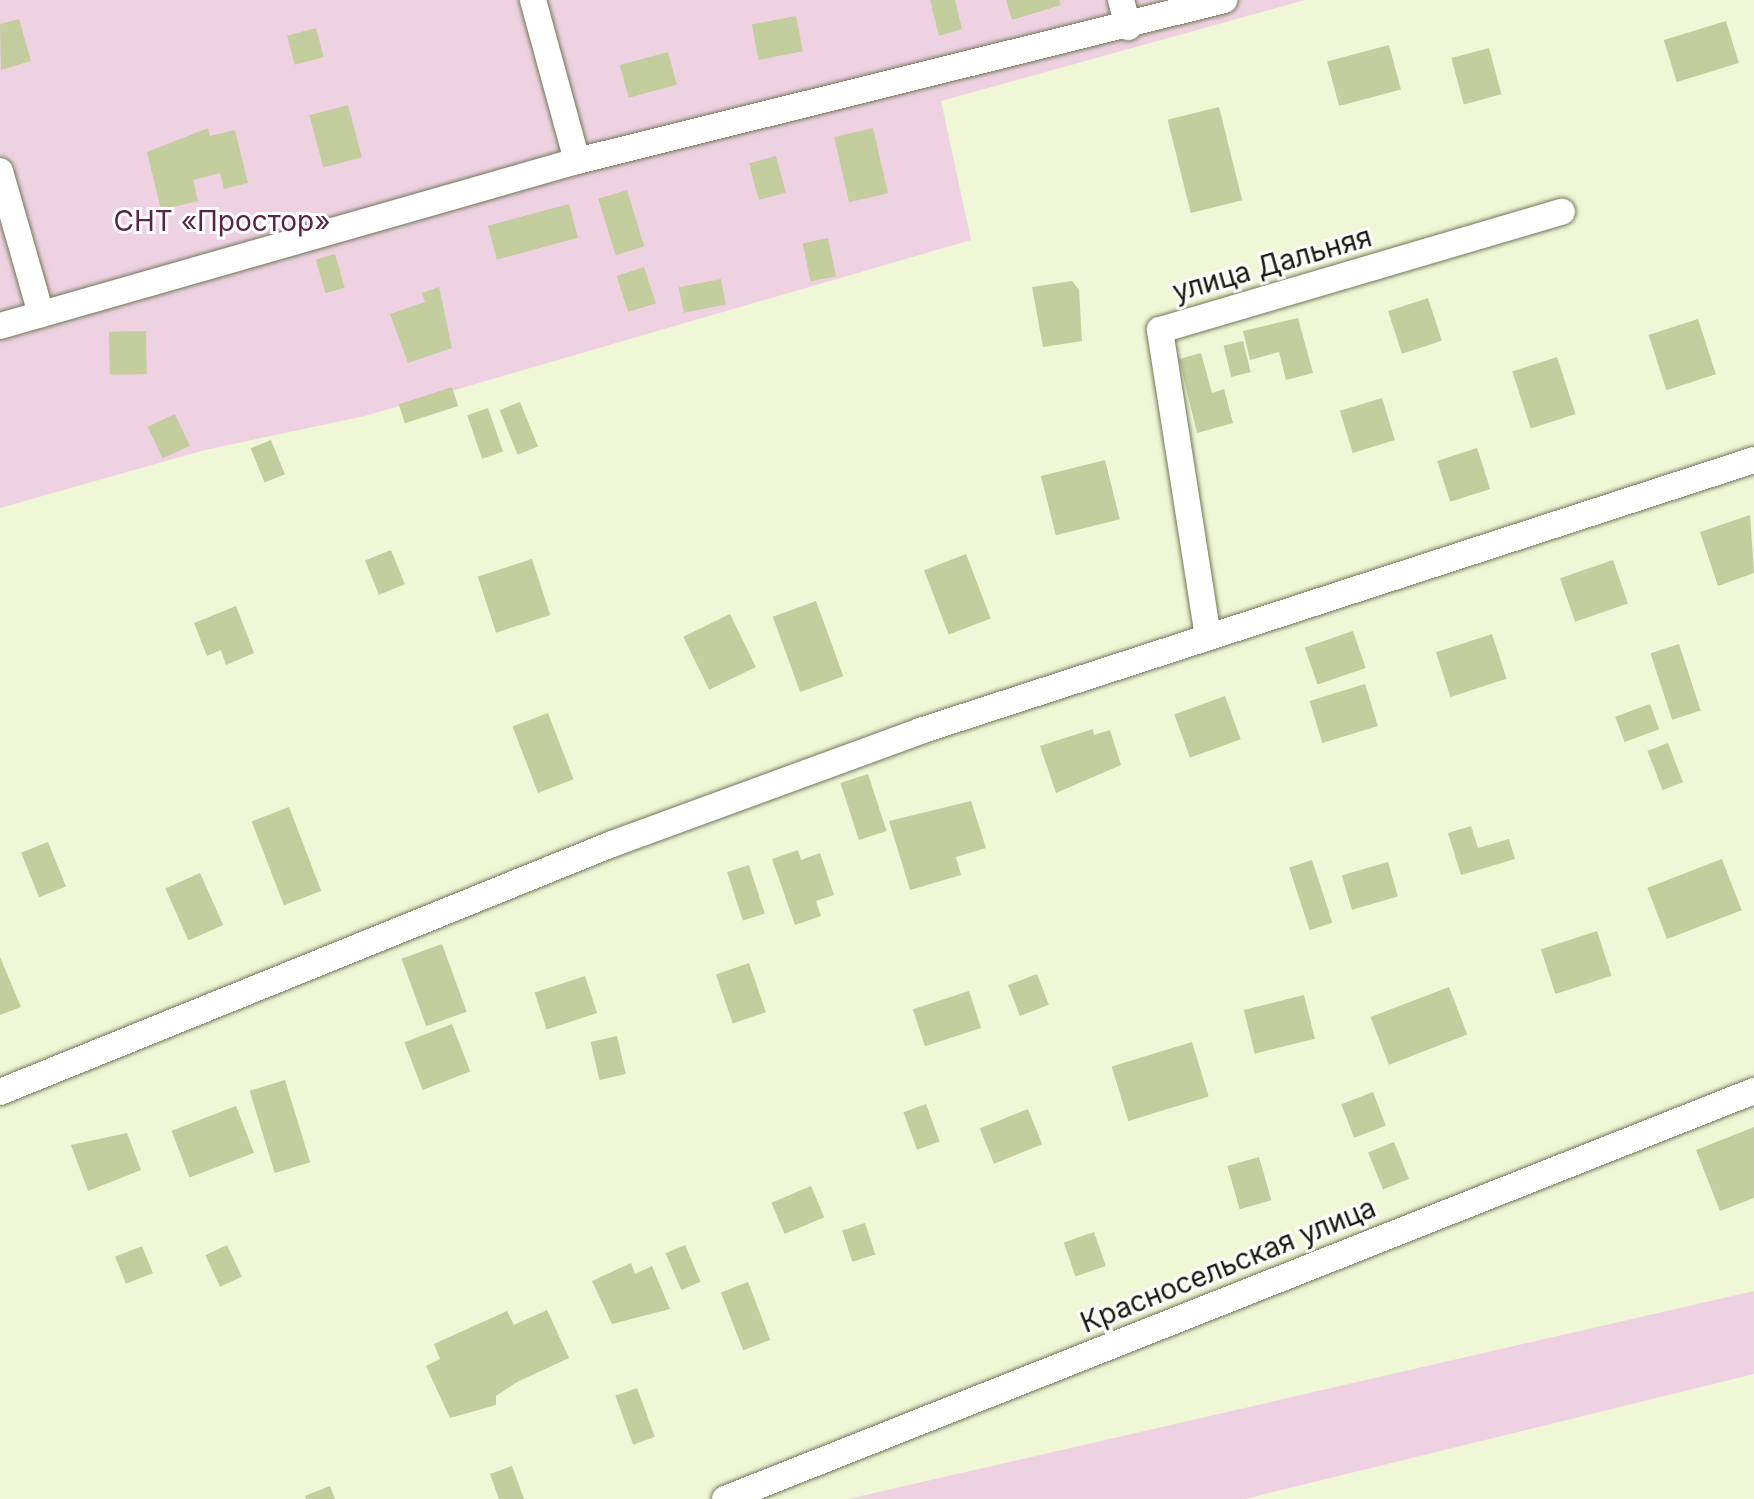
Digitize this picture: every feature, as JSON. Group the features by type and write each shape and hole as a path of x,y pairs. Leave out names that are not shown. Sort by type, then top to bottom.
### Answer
{"street":[{"path":"533,0 577,161"},
{"path":"1121,0 1128,27"},
{"path":"0,326 577,161 1128,27 1224,0"},
{"path":"0,171 41,314"},
{"name":"улица Дальняя","path":"1208,637 1160,330 1562,212"},
{"path":"0,1092 612,844 1208,637 1754,460"},
{"name":"Красносельская улица","path":"725,1499 1754,1091"}],"green space":[{"name":"СНТ «Простор»","path":"0,0 1305,0 941,101 971,240 365,416 205,450 0,508"},
{"path":"1754,1291 1754,1374 1245,1499 848,1499"}],"building":[{"path":"930,0 955,0 962,29 939,36"},
{"path":"1006,0 1059,0 1061,5 1012,20"},
{"path":"796,16 803,51 759,60 752,25"},
{"path":"19,19 31,61 1,70 0,24"},
{"path":"1726,21 1739,63 1677,82 1664,40"},
{"path":"316,28 324,57 295,65 287,36"},
{"path":"1389,45 1401,89 1339,106 1327,62"},
{"path":"1489,48 1501,94 1464,104 1451,58"},
{"path":"668,52 677,85 629,98 620,65"},
{"path":"348,105 362,157 323,168 309,115"},
{"path":"1219,107 1242,200 1191,213 1168,120"},
{"path":"208,128 210,136 235,130 248,183 224,189 220,173 193,180 198,201 161,210 147,152"},
{"path":"873,128 888,193 849,202 834,137"},
{"path":"776,156 786,193 759,200 749,163"},
{"path":"627,190 644,246 616,255 598,199"},
{"path":"569,204 578,238 497,260 488,226"},
{"path":"828,238 836,276 811,282 803,243"},
{"path":"335,254 345,288 325,293 316,260"},
{"path":"644,267 656,303 628,312 616,276"},
{"path":"721,279 726,305 684,313 679,287"},
{"path":"1072,281 1079,290 1082,341 1043,347 1032,287"},
{"path":"439,287 452,348 408,363 390,314 425,302 422,293"},
{"path":"1428,298 1442,341 1402,354 1388,311"},
{"path":"1298,318 1313,373 1286,380 1279,352 1250,360 1243,331"},
{"path":"1698,319 1716,374 1666,390 1649,335"},
{"path":"146,331 147,374 110,375 109,332"},
{"path":"1243,341 1251,372 1231,377 1224,346"},
{"path":"1201,353 1212,393 1224,389 1233,423 1197,433 1179,359"},
{"path":"1557,357 1576,414 1531,429 1512,372"},
{"path":"452,387 458,406 405,423 399,404"},
{"path":"1382,398 1395,440 1353,453 1340,411"},
{"path":"520,402 538,447 518,455 500,410"},
{"path":"488,408 503,451 482,459 467,415"},
{"path":"175,414 190,446 163,458 148,427"},
{"path":"271,440 285,474 264,483 251,448"},
{"path":"1477,448 1490,489 1450,502 1437,461"},
{"path":"1105,460 1120,519 1056,535 1041,476"},
{"path":"1750,515 1754,573 1718,586 1700,532"},
{"path":"391,550 405,584 379,595 365,560"},
{"path":"966,554 991,618 949,635 924,570"},
{"path":"532,559 550,615 496,633 478,577"},
{"path":"1613,560 1628,603 1575,622 1560,578"},
{"path":"816,601 843,676 800,692 773,617"},
{"path":"236,606 254,653 226,665 221,650 207,656 194,623"},
{"path":"730,614 756,667 709,690 683,637"},
{"path":"1353,631 1366,668 1317,684 1305,648"},
{"path":"1492,634 1507,679 1450,697 1436,652"},
{"path":"1679,644 1701,711 1672,720 1650,653"},
{"path":"1365,684 1378,726 1322,743 1310,701"},
{"path":"1225,696 1241,739 1190,758 1174,714"},
{"path":"1650,704 1659,729 1624,742 1615,717"},
{"path":"548,713 573,779 538,793 513,727"},
{"path":"1093,729 1094,735 1110,730 1121,765 1056,793 1040,746"},
{"path":"1668,743 1683,782 1663,790 1647,751"},
{"path":"868,774 887,831 859,840 840,783"},
{"path":"971,801 986,848 956,857 961,875 910,890 889,821"},
{"path":"289,807 321,891 284,905 252,821"},
{"path":"1471,826 1478,848 1509,839 1515,859 1461,875 1448,833"},
{"path":"48,842 66,887 39,897 21,853"},
{"path":"798,850 801,860 820,853 834,895 816,901 821,916 795,925 772,859"},
{"path":"1722,859 1742,910 1667,939 1647,888"},
{"path":"1312,860 1332,923 1310,930 1289,867"},
{"path":"1388,862 1398,897 1352,910 1342,875"},
{"path":"749,865 765,914 743,921 727,872"},
{"path":"200,873 223,925 188,941 165,888"},
{"path":"1597,931 1612,976 1555,994 1541,949"},
{"path":"442,944 467,1012 426,1026 402,959"},
{"path":"0,957 21,1007 0,1015"},
{"path":"749,963 766,1012 733,1024 716,974"},
{"path":"1037,974 1049,1005 1020,1016 1008,985"},
{"path":"585,976 597,1013 547,1029 535,992"},
{"path":"1449,987 1467,1035 1389,1065 1371,1017"},
{"path":"969,991 981,1028 925,1046 913,1009"},
{"path":"1304,995 1315,1039 1255,1054 1244,1010"},
{"path":"452,1024 470,1072 423,1090 404,1042"},
{"path":"617,1036 626,1074 599,1080 591,1042"},
{"path":"1192,1042 1209,1097 1128,1121 1112,1067"},
{"path":"285,1080 310,1162 275,1173 250,1091"},
{"path":"1373,1092 1386,1126 1354,1138 1341,1104"},
{"path":"926,1104 940,1142 917,1150 903,1112"},
{"path":"236,1106 254,1153 190,1177 172,1131"},
{"path":"1028,1109 1042,1144 994,1164 980,1128"},
{"path":"1754,1127 1754,1198 1720,1211 1696,1150"},
{"path":"127,1133 141,1170 88,1191 71,1145"},
{"path":"1394,1142 1409,1179 1383,1190 1368,1152"},
{"path":"1259,1157 1271,1200 1240,1209 1227,1166"},
{"path":"811,1186 824,1217 785,1234 771,1203"},
{"path":"865,1223 875,1254 852,1262 842,1230"},
{"path":"1094,1232 1106,1266 1075,1276 1064,1242"},
{"path":"227,1245 242,1277 220,1287 205,1255"},
{"path":"685,1245 701,1282 681,1290 666,1253"},
{"path":"142,1246 153,1273 126,1284 115,1257"},
{"path":"631,1263 635,1274 652,1266 670,1309 612,1324 592,1281"},
{"path":"748,1282 770,1340 743,1350 721,1292"},
{"path":"547,1310 569,1358 517,1382 496,1396 496,1405 450,1418 426,1366 440,1359 434,1344 507,1311 514,1325"},
{"path":"637,1388 655,1437 633,1445 615,1396"},
{"path":"512,1466 524,1499 499,1499 490,1474"},
{"path":"330,1486 335,1499 306,1499 305,1496"}]}
